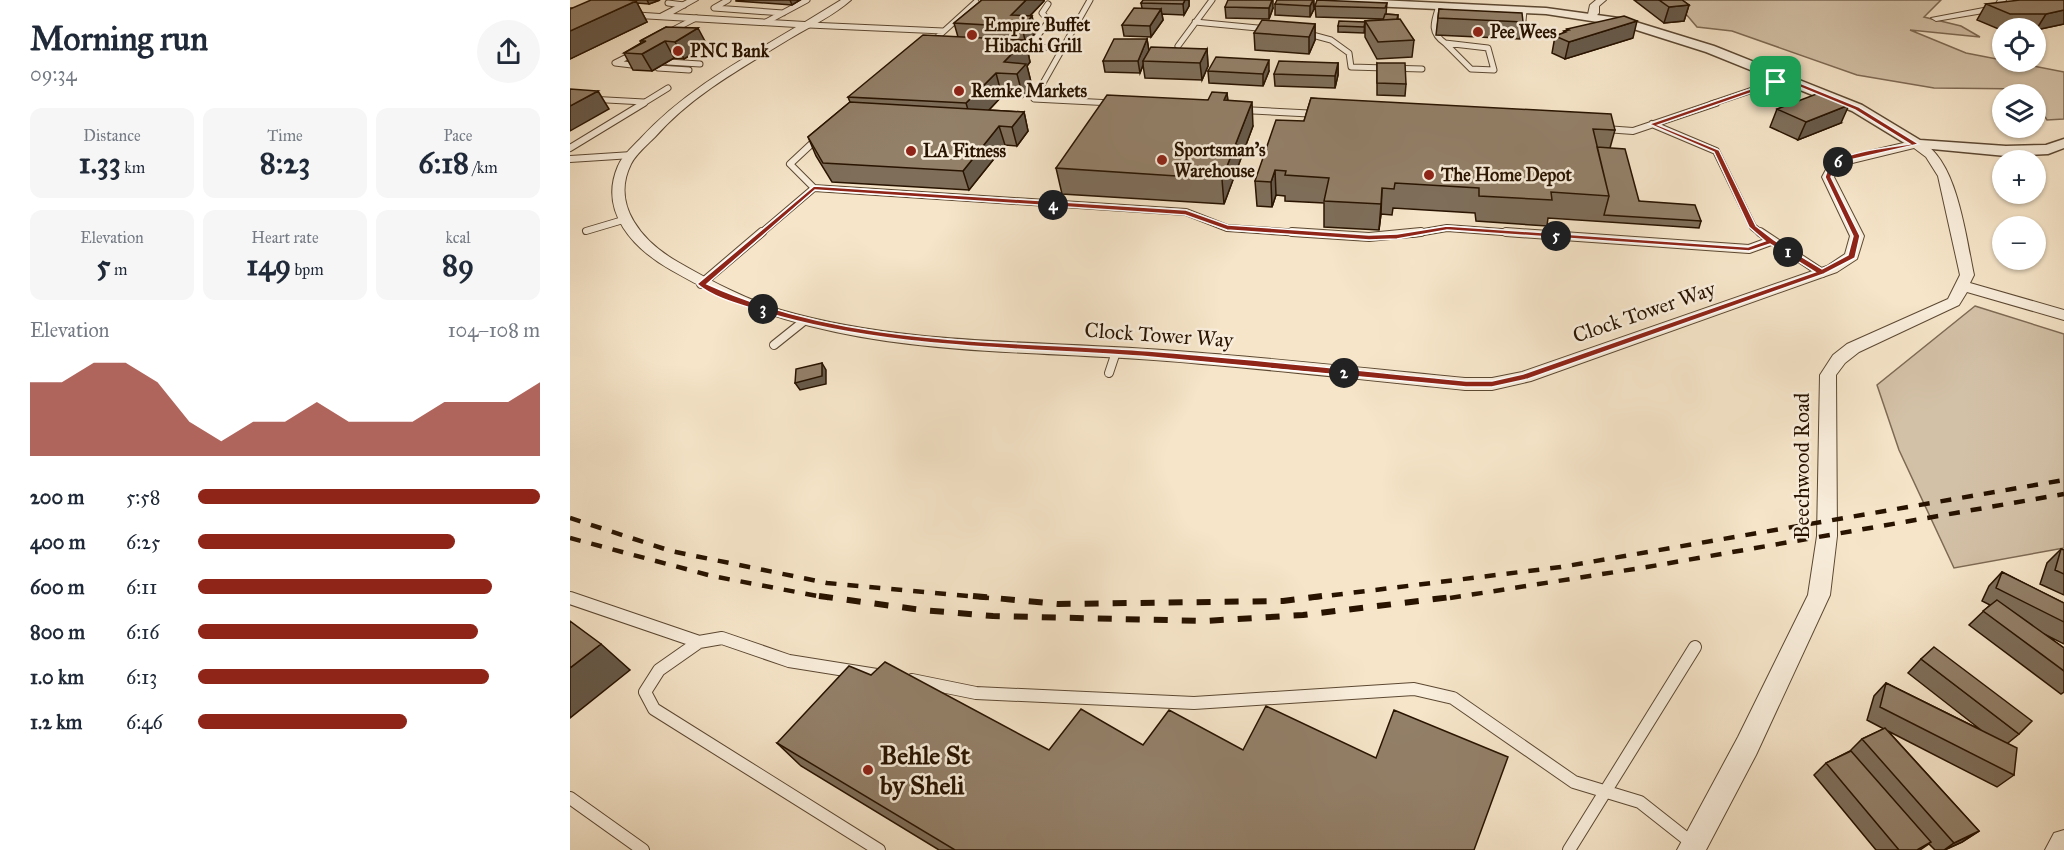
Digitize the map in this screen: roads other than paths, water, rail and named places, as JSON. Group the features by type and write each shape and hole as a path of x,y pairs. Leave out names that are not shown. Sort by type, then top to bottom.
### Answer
{"street":[{"path":"663,16 694,0"},
{"name":"Clock Tower Way","path":"848,0 708,86 679,107 649,134 625,164 616,198 625,225 648,250 701,284 739,301 804,321 927,341 1116,352 1466,384 1492,384 1525,377 1822,273 1852,256 1857,236 1828,177 1832,167 1835,163 1848,158 1916,144"},
{"path":"1304,0 1346,1 1437,11 1590,17 1669,35 1857,108 1931,155 1944,176 1964,281"},
{"path":"1590,17 1594,13 1594,5 1602,0"},
{"path":"1936,18 1998,8 2002,0"},
{"path":"570,10 589,8 663,16 809,25"},
{"path":"1916,144 2006,151 2048,149 2064,143"},
{"path":"1964,281 2064,304"},
{"path":"1964,281 2064,315"},
{"name":"Beechwood Road","path":"1695,848 1748,746 1819,595 1827,536 1828,375 1839,359 1853,348 1954,302 1964,281"},
{"path":"2059,850 2064,843"}],"lane":[{"path":"728,0 714,8 783,13"},
{"path":"766,22 807,0"},
{"path":"1090,0 1034,99 1116,104"},
{"path":"1178,46 1212,0"},
{"path":"942,43 929,44 975,2"},
{"path":"668,3 684,5"},
{"path":"1029,47 1049,21 1042,13 1048,4"},
{"path":"589,8 599,5"},
{"path":"1445,43 1488,48 1494,70 1471,69 1432,31 1437,11 1448,18"},
{"path":"1499,20 1524,15"},
{"path":"658,38 696,18"},
{"path":"1196,22 1281,30"},
{"path":"809,25 943,32"},
{"path":"1293,31 1331,40 1349,53 1351,67 1422,69"},
{"path":"1008,46 1062,48"},
{"path":"627,56 640,63 615,63 627,56"},
{"path":"668,62 700,64"},
{"path":"658,68 689,70"},
{"path":"1598,129 1633,131 1785,79"},
{"path":"570,148 668,88"},
{"path":"570,98 644,102"},
{"path":"1234,110 1328,115"},
{"path":"1652,124 1716,151 1753,227 1822,273"},
{"path":"829,128 790,164 814,188 1186,212 1227,228 1369,237 1397,236 1447,228 1749,249 1771,241"},
{"path":"570,159 632,155"},
{"path":"701,284 814,188"},
{"path":"586,231 623,220"},
{"path":"774,345 804,321"},
{"path":"1109,373 1116,352"},
{"path":"570,598 699,642"},
{"path":"879,850 654,709 645,692 659,670 699,642 722,638 789,661 976,693 1194,703 1414,689 1453,698 1574,782 1640,802 1695,848"},
{"path":"1569,850 1695,647"},
{"path":"570,798 643,850"}],"railway":[{"path":"1310,598 1561,567 2064,480"},
{"path":"1450,598 1647,567 2064,494"},
{"path":"570,518 671,551 827,583 989,598"},
{"path":"570,538 712,576 828,598"},
{"path":"819,596 922,610 993,616 1205,621 1303,615 1460,596"},
{"path":"973,596 1058,604 1283,601 1322,596"}],"place":[{"name":"Pee Wees","path":"1478,32"},
{"name":"Empire Buffet Hibachi Grill","path":"972,35"},
{"name":"PNC Bank","path":"678,51"},
{"name":"Remke Markets","path":"959,91"},
{"name":"LA Fitness","path":"911,151"},
{"name":"Sportsman's Warehouse","path":"1162,160"},
{"name":"The Home Depot","path":"1429,175"},
{"name":"Behle St by Sheli","path":"868,770"}]}
